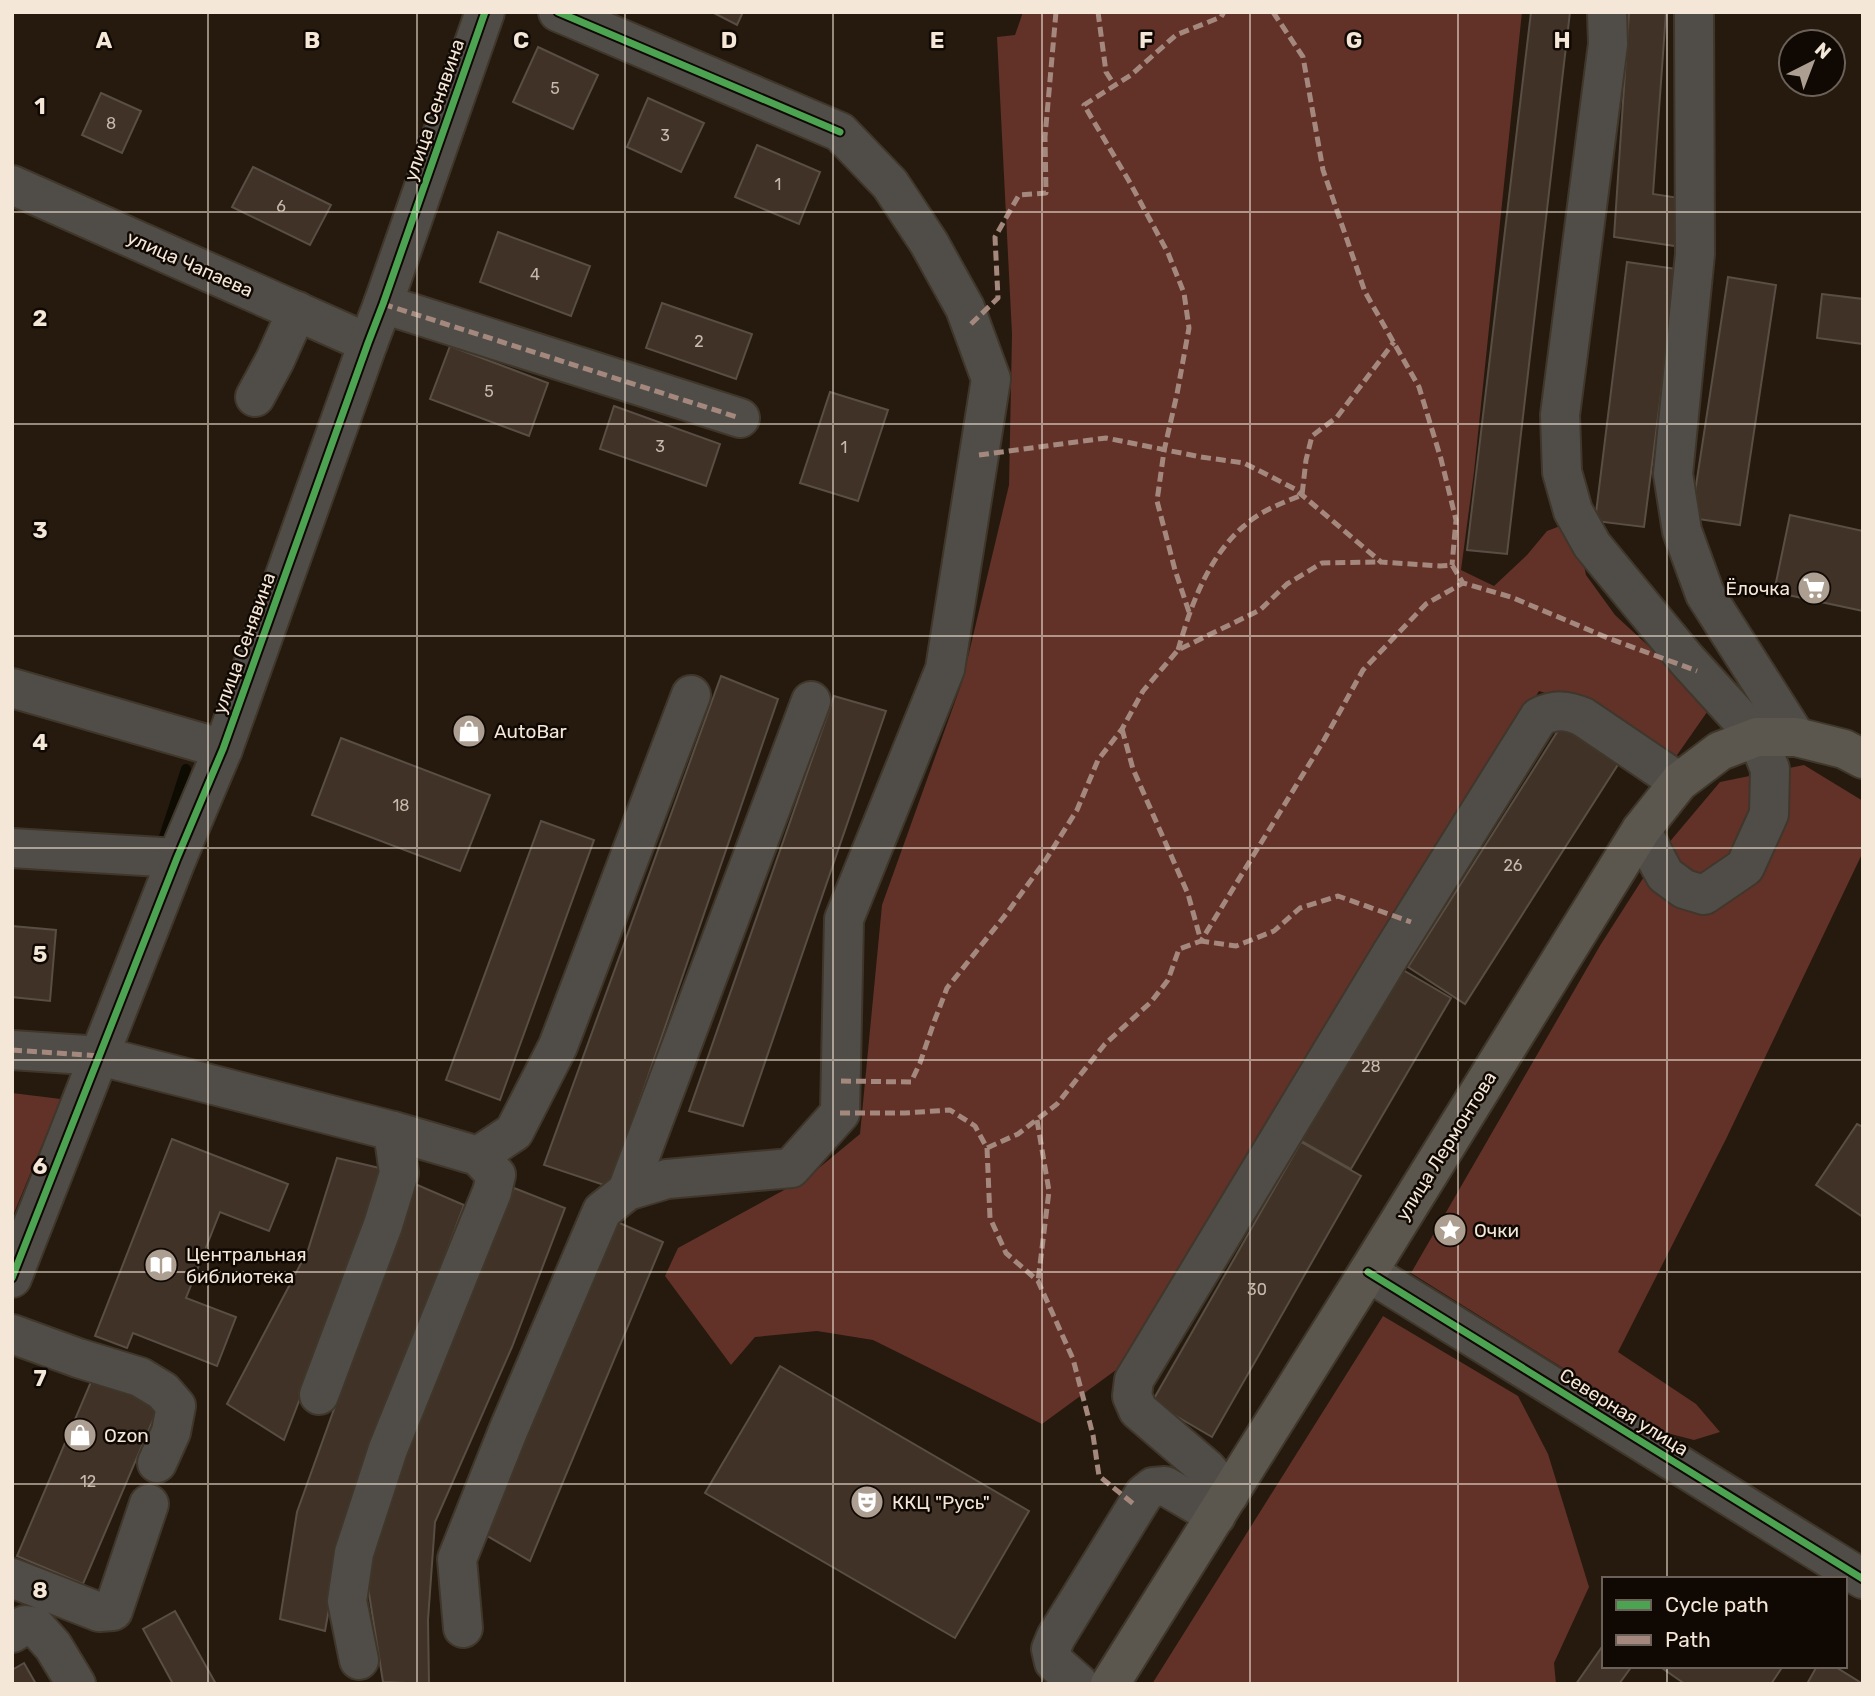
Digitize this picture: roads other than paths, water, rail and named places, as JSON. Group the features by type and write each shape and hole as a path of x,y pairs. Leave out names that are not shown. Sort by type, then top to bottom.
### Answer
{"main road":[{"name":"улица Лермонтова","path":"1110,1684 1222,1505 1383,1282 1641,830 1679,782 1720,751 1758,737 1796,737 1844,749 1863,759"}],"street":[{"name":"улица Сенявина","path":"12,1278 223,749 485,12"},
{"path":"463,1628 457,1559 508,1431 602,1211 627,1191 667,1180 791,1168 840,1113 844,919 945,669 991,379 965,308 929,243 890,184 840,132 558,12"},
{"path":"1606,12 1608,44 1560,415 1562,472 1573,511 1592,545 1686,659 1758,737 1770,769 1769,814 1745,867 1704,895 1684,889 1665,874 1641,830"},
{"path":"1695,12 1695,254 1673,474 1682,531 1705,594 1796,737"},
{"name":"улица Чапаева","path":"12,185 368,343"},
{"path":"383,304 740,418"},
{"path":"255,397 297,311"},
{"path":"12,688 223,749"},
{"path":"478,1156 514,1132 558,1046 691,695"},
{"path":"627,1191 811,701"},
{"path":"1222,1505 1207,1469 1138,1410 1132,1396 1134,1380 1391,954 1525,740 1539,718 1560,710 1571,712 1583,717 1679,782"},
{"path":"12,848 177,859"},
{"path":"12,1050 100,1056 393,1131 478,1156 496,1175 492,1192 388,1449 354,1553 347,1601 359,1660"},
{"path":"318,1395 383,1225 399,1174 393,1131"},
{"name":"Северная улица","path":"1383,1282 1863,1579"},
{"path":"12,1334 140,1377 163,1391 176,1406 171,1432 158,1463"},
{"path":"1080,1684 1054,1662 1051,1650 1056,1637 1144,1494 1153,1487 1165,1486 1222,1505"},
{"path":"12,1577 99,1612 113,1611 149,1504"},
{"path":"12,1633 24,1625 36,1627 53,1646 76,1684"}],"waterway":[{"path":"157,845 161,846 186,769"}],"place":[{"name":"Ёлочка","path":"1814,588"},
{"name":"AutoBar","path":"469,731"},
{"name":"Очки","path":"1450,1230"},
{"name":"Центральная библиотека","path":"161,1265"},
{"name":"Ozon","path":"80,1435"},
{"name":"ККЦ \"Русь\"","path":"867,1502"}]}
